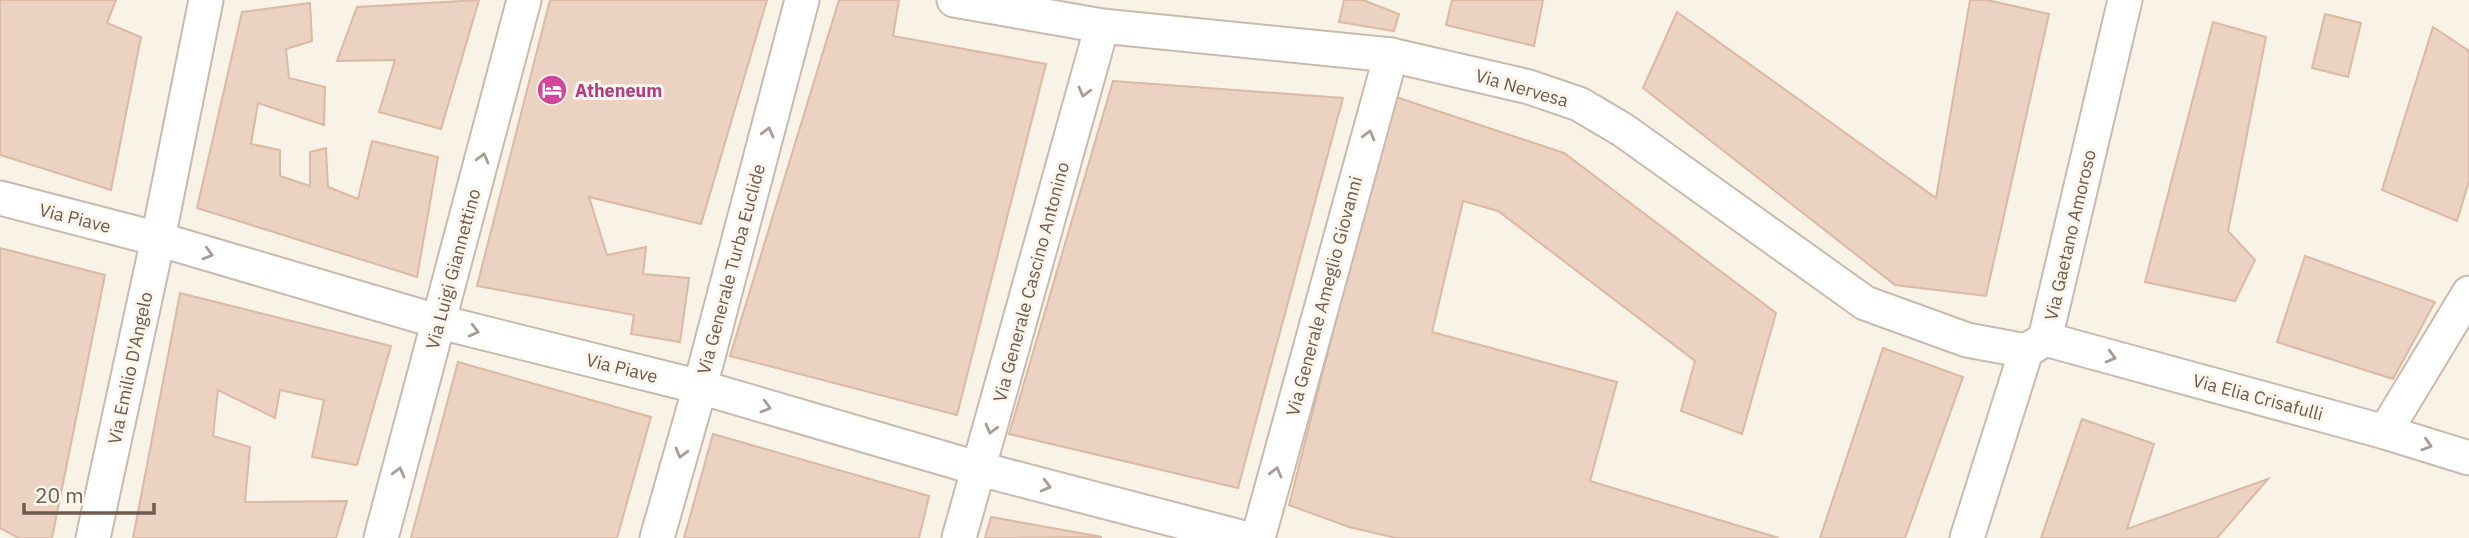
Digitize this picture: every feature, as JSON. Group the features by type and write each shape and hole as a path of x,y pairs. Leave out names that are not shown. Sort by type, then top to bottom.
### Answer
{"street":[{"path":"158,239 206,0"},
{"name":"Via Luigi Giannettino","path":"381,538 524,0"},
{"name":"Via Generale Turba Euclide","path":"657,538 700,387 802,0"},
{"name":"Via Nervesa","path":"954,0 1102,26 1391,55 1529,87 1579,104 1623,130 1865,303 1967,340 2036,345"},
{"name":"Via Gaetano Amoroso","path":"1967,538 2036,345 2125,0"},
{"name":"Via Generale Cascino Antonino","path":"959,538 1102,26"},
{"name":"Via Generale Ameglio Giovanni","path":"1258,538 1391,55"},
{"name":"Via Piave","path":"0,198 158,239 439,322 700,387 980,469 1244,538"},
{"name":"Via Emilio D'Angelo","path":"93,538 158,239"},
{"path":"2385,432 2469,293"},
{"name":"Via Elia Crisafulli","path":"2036,345 2385,432 2469,458"}],"building":[{"path":"0,0 116,0 107,23 141,37 111,190 0,155"},
{"path":"479,0 441,129 379,112 395,60 337,61 357,7"},
{"path":"550,0 767,0 701,224 589,197 607,255 646,247 643,274 689,278 680,342 631,334 634,315 477,286"},
{"path":"839,0 899,0 893,36 1046,64 957,415 730,356"},
{"path":"1344,0 1363,0 1399,14 1394,31 1339,22"},
{"path":"1452,0 1543,0 1534,46 1446,25"},
{"path":"1970,0 1987,0 2049,14 1986,296 1895,285 1643,88 1677,12 1936,198"},
{"path":"310,3 312,41 286,49 289,78 325,87 324,125 258,103 251,144 280,150 280,176 310,186 310,152 326,148 328,187 358,199 372,141 438,157 417,277 197,208 242,12"},
{"path":"2325,14 2361,23 2348,77 2312,68"},
{"path":"2213,22 2266,37 2228,231 2255,260 2235,301 2145,282"},
{"path":"2433,27 2469,51 2469,181 2457,221 2382,190"},
{"path":"1113,81 1343,98 1238,488 1009,434"},
{"path":"1393,96 1564,153 1776,313 1742,434 1681,411 1695,361 1498,211 1463,201 1432,332 1617,382 1590,481 1779,538 1396,538 1349,527 1289,505"},
{"path":"0,248 105,275 52,538 19,538 0,528"},
{"path":"2305,256 2435,302 2393,379 2277,342"},
{"path":"180,293 391,346 357,465 312,457 324,400 280,390 275,418 218,390 213,436 250,447 245,502 347,501 336,538 133,538"},
{"path":"1883,348 1963,377 1905,538 1820,538"},
{"path":"458,362 651,417 617,538 411,538"},
{"path":"2082,419 2154,444 2127,529 2268,479 2217,538 2041,538"},
{"path":"713,434 929,496 919,538 684,538"},
{"path":"991,517 1102,537 985,538"}],"place":[{"name":"Atheneum","path":"552,90"}]}
